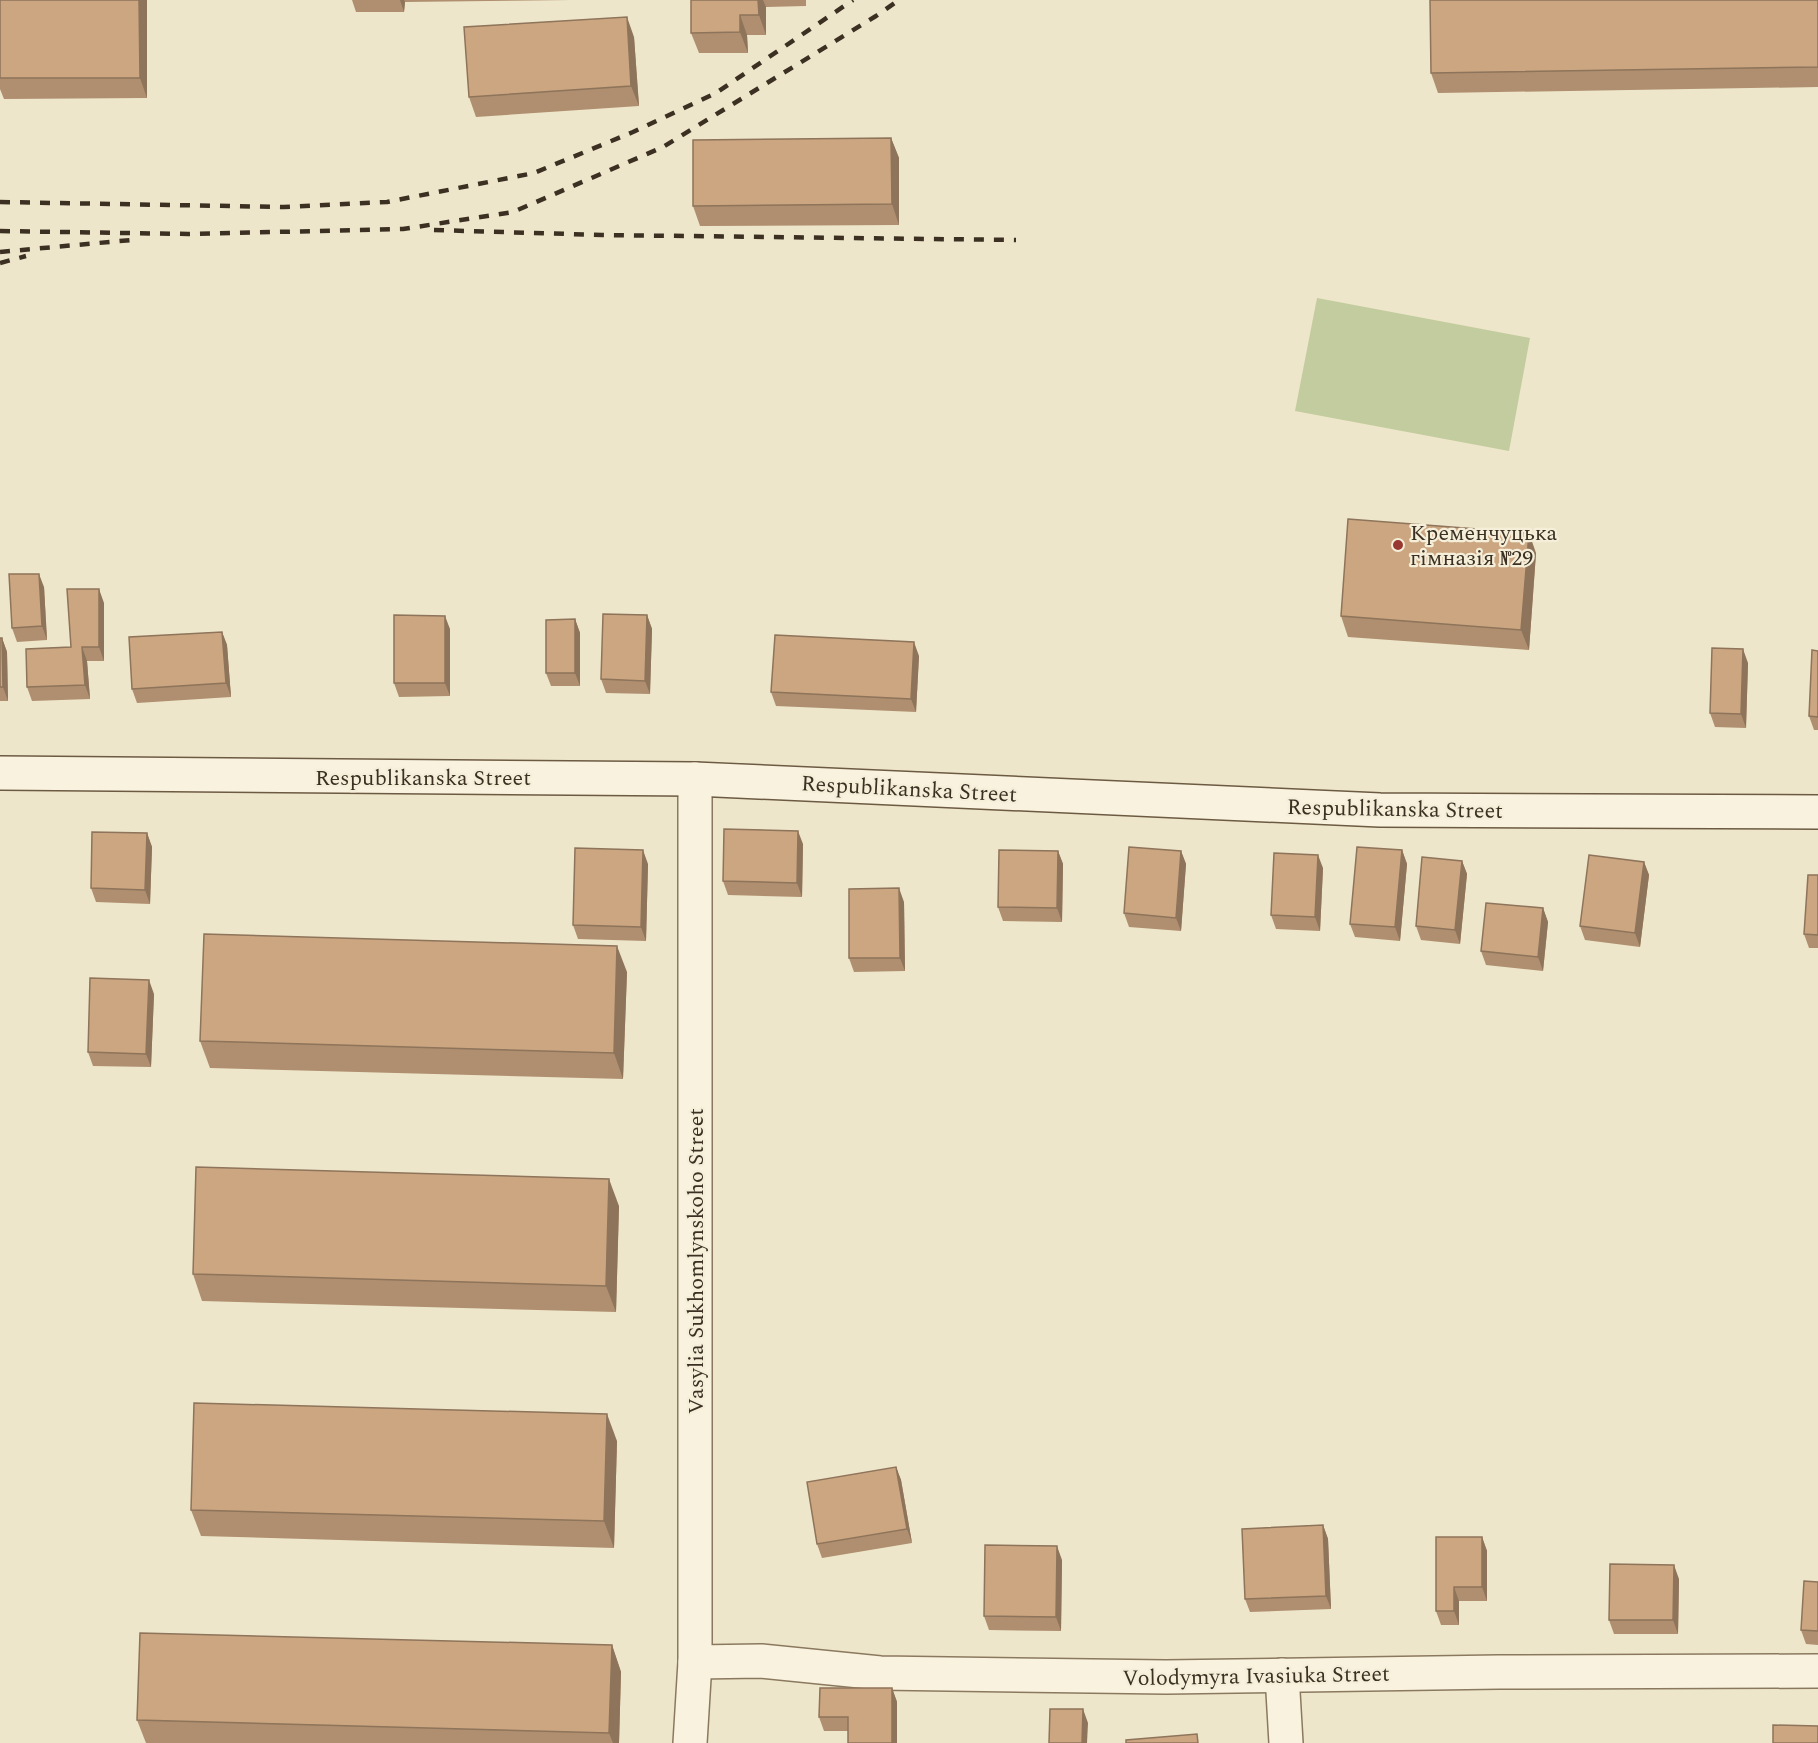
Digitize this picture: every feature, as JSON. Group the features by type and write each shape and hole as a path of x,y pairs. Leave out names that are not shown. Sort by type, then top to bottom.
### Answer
{"street":[{"name":"Respublikanska Street","path":"0,773 695,779 1380,810 1818,812"},
{"name":"Vasylia Sukhomlynskoho Street","path":"690,1743 695,1662 695,779"},
{"name":"Volodymyra Ivasiuka Street","path":"695,1662 761,1661 880,1673 1166,1677 1701,1670 1818,1671"},
{"path":"1282,1675 1286,1743"}],"green space":[{"path":"1317,298 1530,338 1509,451 1295,411"}],"building":[{"path":"0,0 139,0 140,78 0,78"},
{"path":"691,0 758,0 759,15 740,15 740,32 691,33"},
{"path":"1430,0 1818,0 1818,67 1431,73"},
{"path":"627,17 631,86 469,97 464,27"},
{"path":"891,138 892,204 693,206 693,140"},
{"path":"1348,519 1529,533 1521,630 1341,616"},
{"path":"9,574 39,574 42,626 12,628"},
{"path":"67,589 99,589 99,647 82,647 85,685 27,687 26,649 71,647"},
{"path":"603,614 647,615 645,681 601,679"},
{"path":"394,615 445,616 445,683 394,683"},
{"path":"575,619 575,673 546,673 546,620"},
{"path":"222,632 226,683 132,689 129,637"},
{"path":"775,635 914,642 911,699 771,692"},
{"path":"0,638 2,638 3,687 0,687"},
{"path":"1712,648 1743,649 1741,714 1710,713"},
{"path":"1812,650 1818,651 1818,717 1809,716"},
{"path":"724,829 798,831 797,883 723,881"},
{"path":"92,832 147,833 145,890 91,888"},
{"path":"1129,847 1181,851 1176,918 1124,913"},
{"path":"1357,847 1402,850 1395,927 1350,924"},
{"path":"575,848 643,850 641,927 573,925"},
{"path":"999,850 1058,851 1057,908 998,907"},
{"path":"1274,853 1318,855 1315,917 1271,915"},
{"path":"1589,855 1644,862 1635,933 1580,926"},
{"path":"1422,857 1462,861 1455,930 1416,926"},
{"path":"1808,875 1818,875 1818,935 1804,934"},
{"path":"899,888 900,958 849,958 849,889"},
{"path":"1486,903 1543,908 1538,957 1481,951"},
{"path":"204,934 617,946 614,1053 200,1041"},
{"path":"90,978 149,980 146,1054 88,1052"},
{"path":"196,1167 609,1179 606,1286 193,1274"},
{"path":"194,1403 607,1414 604,1521 191,1510"},
{"path":"896,1467 907,1529 817,1544 807,1482"},
{"path":"1323,1525 1326,1596 1245,1599 1242,1529"},
{"path":"1436,1537 1482,1537 1482,1587 1454,1587 1454,1611 1436,1611"},
{"path":"985,1545 1057,1546 1056,1617 984,1616"},
{"path":"1610,1564 1674,1565 1673,1620 1609,1620"},
{"path":"1804,1581 1818,1582 1818,1631 1801,1630"},
{"path":"140,1633 612,1645 609,1733 137,1720"},
{"path":"820,1688 892,1688 892,1743 848,1743 848,1717 819,1717"},
{"path":"1050,1709 1083,1709 1082,1743 1049,1743"},
{"path":"1773,1725 1818,1726 1818,1743 1773,1743"},
{"path":"1197,1734 1198,1743 1126,1743 1126,1740"}],"railway":[{"path":"0,202 284,207 387,202 534,173 633,132 716,93 853,0"},
{"path":"0,231 188,234 403,229 513,212 663,147 899,0"},
{"path":"434,230 602,235 1016,240"},
{"path":"0,252 131,240"},
{"path":"0,263 26,256"}],"place":[{"name":"Кременчуцька гімназія №29","path":"1398,545"}]}
